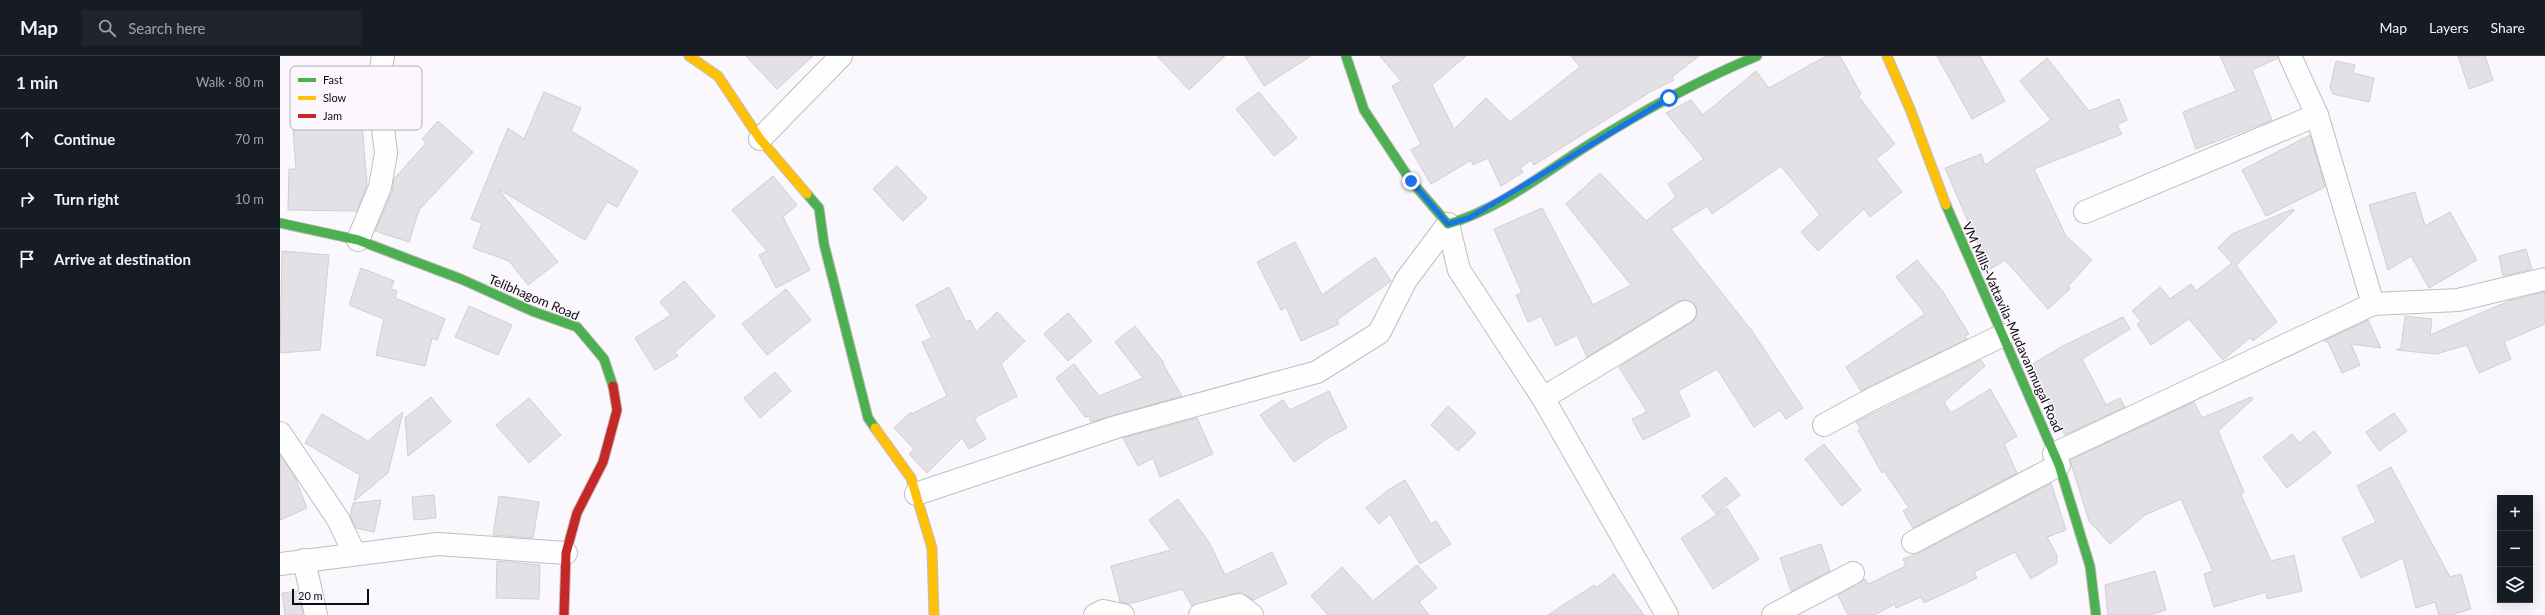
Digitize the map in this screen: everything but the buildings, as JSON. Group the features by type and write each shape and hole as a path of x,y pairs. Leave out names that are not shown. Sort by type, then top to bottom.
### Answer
{"street":[{"path":"381,66 383,56"},
{"path":"689,56 718,76 760,139 819,208 824,244 868,418 911,478 932,548 934,615"},
{"path":"760,139 841,56"},
{"path":"1346,56 1364,110 1411,181 1448,224 1459,270 1543,398 1667,615"},
{"path":"916,494 1116,427 1317,372 1379,333 1406,280 1448,224 1469,218 1497,203 1669,98 1732,66 1757,56"},
{"name":"VM Mills-Vattavila-Mudavanmugal Road","path":"1887,56 1910,109 1945,203 2057,460 2090,566 2096,615"},
{"path":"2290,56 2317,115 2373,304"},
{"path":"2085,212 2317,115"},
{"path":"358,240 380,187 386,153 383,130"},
{"name":"Telibhagom Road","path":"280,223 358,240 577,327 604,359 612,378 618,410 603,462 577,513 566,553 564,615"},
{"path":"1913,542 2057,460 2373,304 2458,300 2545,278"},
{"path":"1543,398 1685,312"},
{"path":"1824,425 1872,399 2003,335"},
{"path":"280,433 338,519 354,553"},
{"path":"280,564 354,553 438,544 566,553"},
{"path":"304,560 316,615"},
{"path":"1773,615 1853,573"},
{"path":"1200,615 1239,605 1252,615"},
{"path":"1095,615 1103,611 1123,615"}],"traffic: fast":[{"path":"1346,56 1364,110 1411,181 1448,224 1486,209 1522,189 1610,131 1672,96 1757,56"},
{"path":"807,194 819,208 824,244 868,418 875,428"},
{"path":"1946,205 2059,465 2090,566 2096,615"},
{"path":"280,223 358,240 461,279 532,311 577,327 604,359 613,386"}],"traffic: slow":[{"path":"689,56 718,76 760,139 807,194"},
{"path":"1887,56 1910,109 1946,205"},
{"path":"875,428 911,478 932,548 934,615"}],"traffic: jam":[{"path":"564,615 566,553 577,513 603,462 617,410 613,386"}],"route":[{"path":"1411,181 1448,224 1469,218 1497,203 1669,98"}]}
